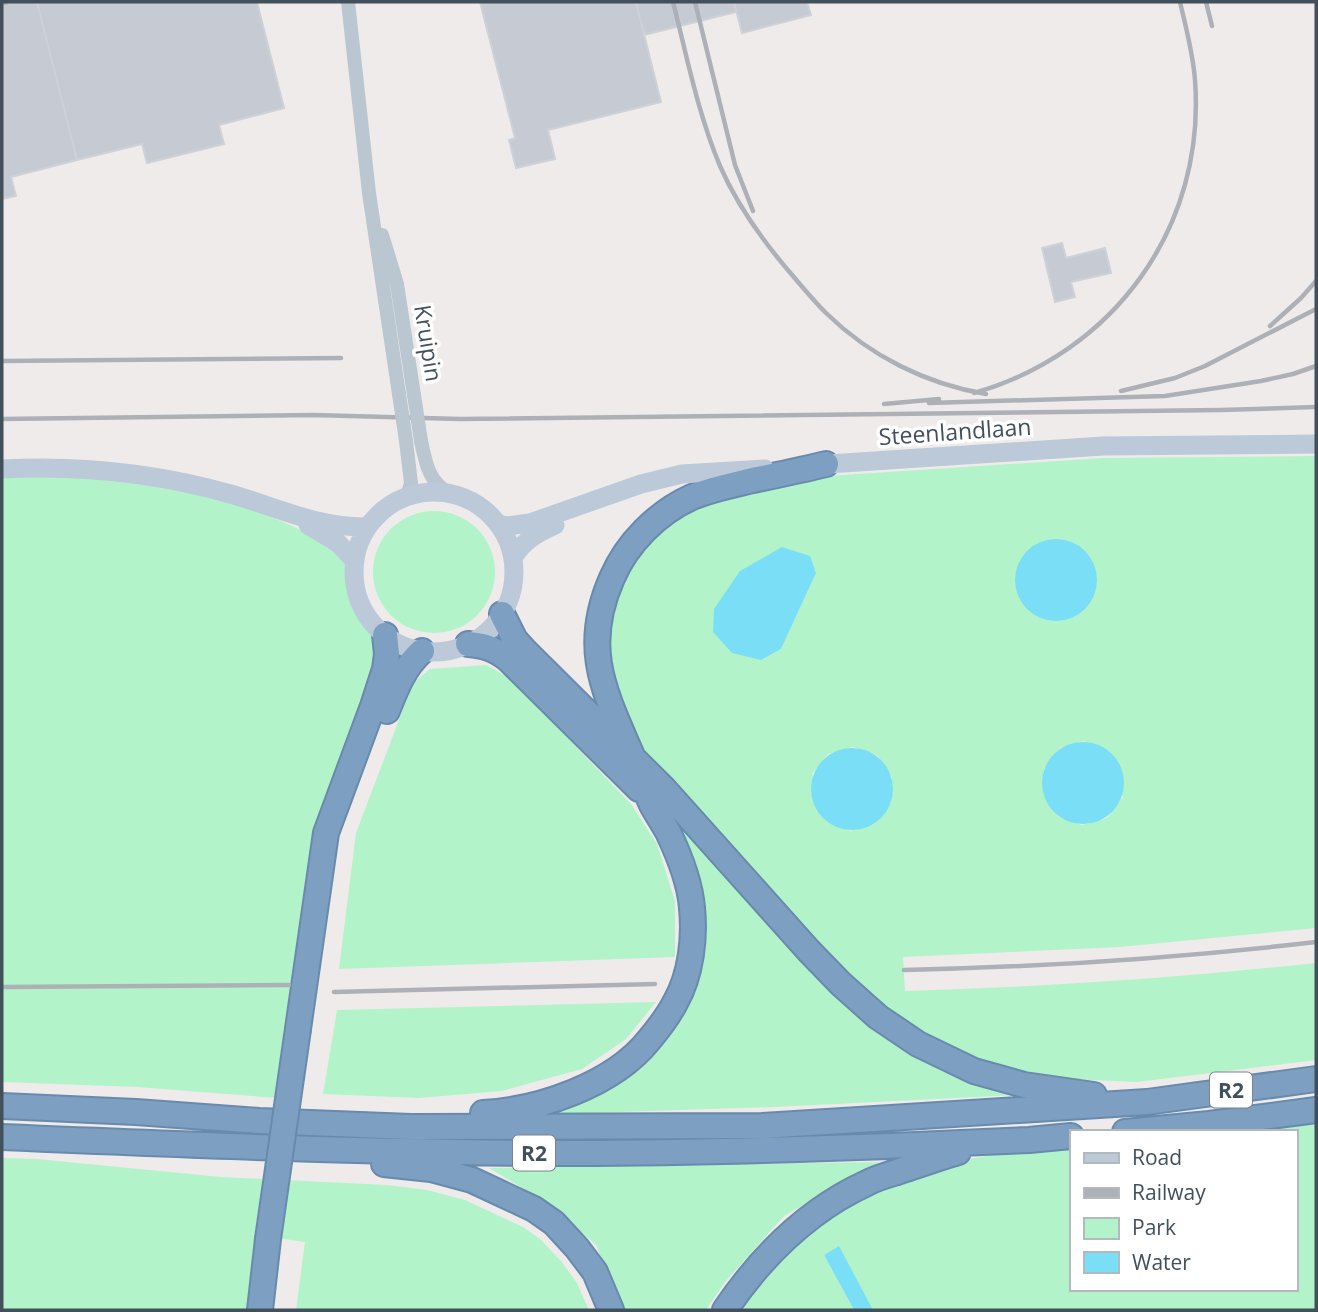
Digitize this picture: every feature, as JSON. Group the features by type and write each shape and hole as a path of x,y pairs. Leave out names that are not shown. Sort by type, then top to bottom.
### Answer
{"highway":[{"path":"259,1121 503,1112 568,1095 625,1063 645,1045 678,999 693,940 692,907 686,879 667,830 653,806 610,708 601,680 597,647 599,621 606,592 617,566 630,547 667,511 719,487 826,464"},
{"path":"502,614 525,651 673,799 809,951 877,1017 918,1044 974,1070 1024,1085 1147,1102"},
{"path":"260,1310 276,1239 305,1029 326,832 385,669 385,635"},
{"path":"468,644 489,647 508,659 634,783 653,806"},
{"path":"305,1029 341,835 396,689 404,673 422,651"},
{"name":"R2","path":"2,1106 411,1127 762,1126 1147,1102 1316,1079"},
{"name":"R2","path":"1146,1130 1316,1110"},
{"name":"R2","path":"2,1137 312,1149 573,1153 773,1151 1070,1136"},
{"path":"38,1138 223,1156 388,1164 431,1169 472,1180 534,1209 554,1223 578,1248 595,1272 611,1310"},
{"path":"725,1310 770,1253 833,1200 869,1181 959,1151 1029,1140"},
{"path":"275,1310 276,1239"}],"main road":[{"name":"Steenlandlaan","path":"498,524 507,526 530,523 641,484 682,474 1102,446 1316,444"},
{"path":"2,469 45,467 122,472 182,482 234,495 289,514 342,526 368,527"},
{"path":"428,492 449,493 481,507 498,524 508,541 513,558 514,578 510,597 502,614 481,636 468,644 446,651 422,651 409,648 385,635 373,623 360,602 354,578 357,549 368,527 385,509 407,496 428,492"},
{"name":"Steenlandlaan","path":"513,558 529,539 601,499"},
{"path":"289,514 338,543 355,561"}],"street":[{"name":"Kruipin","path":"348,2 369,193 414,441"},
{"path":"414,441 429,474 436,484 449,493"},
{"path":"407,496 411,483 414,441"}],"green space":[{"path":"1316,456 1316,928 1120,947 903,957 905,991 1111,981 1316,963 1316,1060 1137,1082 1071,1079 1026,1073 978,1059 924,1034 885,1008 849,975 644,751 622,704 614,677 610,647 611,623 618,596 628,572 640,554 675,522 696,510 723,499 827,476 1103,458","holes":["816,573 781,649 761,660","1084,741 1123,797 1107,818 1082,825 1058,816 1044,768 1060,748","853,747 877,755 892,777 891,803 875,823 850,831 812,774 828,754"]},
{"path":"45,476 111,480 172,489 230,503 285,522 330,548 346,564 345,578 356,614 376,639 378,654 289,1028 284,1028 277,1098 137,1087 2,1082 2,478"},
{"path":"434,511 457,516 477,529 490,549 495,572 490,595 477,615 457,628 434,633 411,628 391,615 378,595 373,572 378,549 391,529 411,516"},
{"path":"486,665 510,678 631,804 657,844 675,901 675,957 339,969 356,833 413,683 430,669"},
{"path":"678,822 852,1010 1016,1095 556,1114 634,1072 676,1024 702,906"},
{"path":"656,1002 626,1039 582,1069 502,1091 419,1098 323,1094 337,1010"},
{"path":"1316,1123 1316,1310 873,1310 838,1247 824,1255 854,1310 736,1310 813,1226 872,1190 962,1160 1030,1149 1070,1146 1070,1291 1297,1291 1297,1130 1264,1130"},
{"path":"2,1158 221,1177 387,1185 427,1190 465,1200 523,1227 540,1239 577,1283 589,1310 296,1310 305,1242 251,1234 257,1237 249,1310 2,1310"},
{"path":"879,1162 784,1216 725,1282 706,1310 623,1310 596,1245 549,1204 489,1168"}],"water":[{"path":"1056,539 1072,542 1085,551 1094,564 1097,580 1094,596 1085,609 1072,618 1056,621 1040,618 1027,609 1018,596 1015,580 1018,564 1027,551 1040,542"},
{"path":"782,547 810,556 816,573 781,649 761,660 732,653 713,632 714,609 740,571"},
{"path":"1083,742 1099,745 1112,754 1121,767 1124,783 1121,799 1112,812 1099,821 1083,824 1067,821 1054,812 1045,799 1042,783 1045,767 1054,754 1067,745"},
{"path":"852,748 868,751 881,760 890,773 893,789 890,805 881,818 868,827 852,830 836,827 823,818 814,805 811,789 814,773 823,760 836,751"},
{"path":"839,1246 873,1310 854,1310 824,1255"}],"building":[{"path":"2,2 37,2 77,160 11,177 16,196 2,199"},
{"path":"37,2 257,2 284,108 219,125 224,144 147,163 142,144 77,160"},
{"path":"480,2 636,2 661,102 548,130 555,159 516,168 509,140 515,138"},
{"path":"636,2 734,2 736,12 644,35"},
{"path":"734,2 807,2 811,15 742,33"},
{"path":"1062,243 1066,258 1105,248 1111,273 1071,282 1075,297 1055,302 1042,248"}],"railway":[{"path":"2,3 7,2"},
{"path":"673,2 699,106 720,166 758,233 777,257 826,313 880,355 942,383 986,394"},
{"path":"695,2 735,165 753,211"},
{"path":"974,393 1024,374 1069,348 1108,315 1141,277 1167,233 1185,185 1194,134 1194,70 1180,2"},
{"path":"1206,2 1212,26"},
{"path":"1270,326 1316,281"},
{"path":"1121,391 1175,378 1205,366 1316,309"},
{"path":"2,361 341,358"},
{"path":"929,403 1165,396 1261,381 1316,366"},
{"path":"884,404 939,399"},
{"path":"2,419 313,415 460,419 1316,407"},
{"path":"904,970 1110,961 1316,942"},
{"path":"334,992 655,984"},
{"path":"2,987 289,985"}]}
